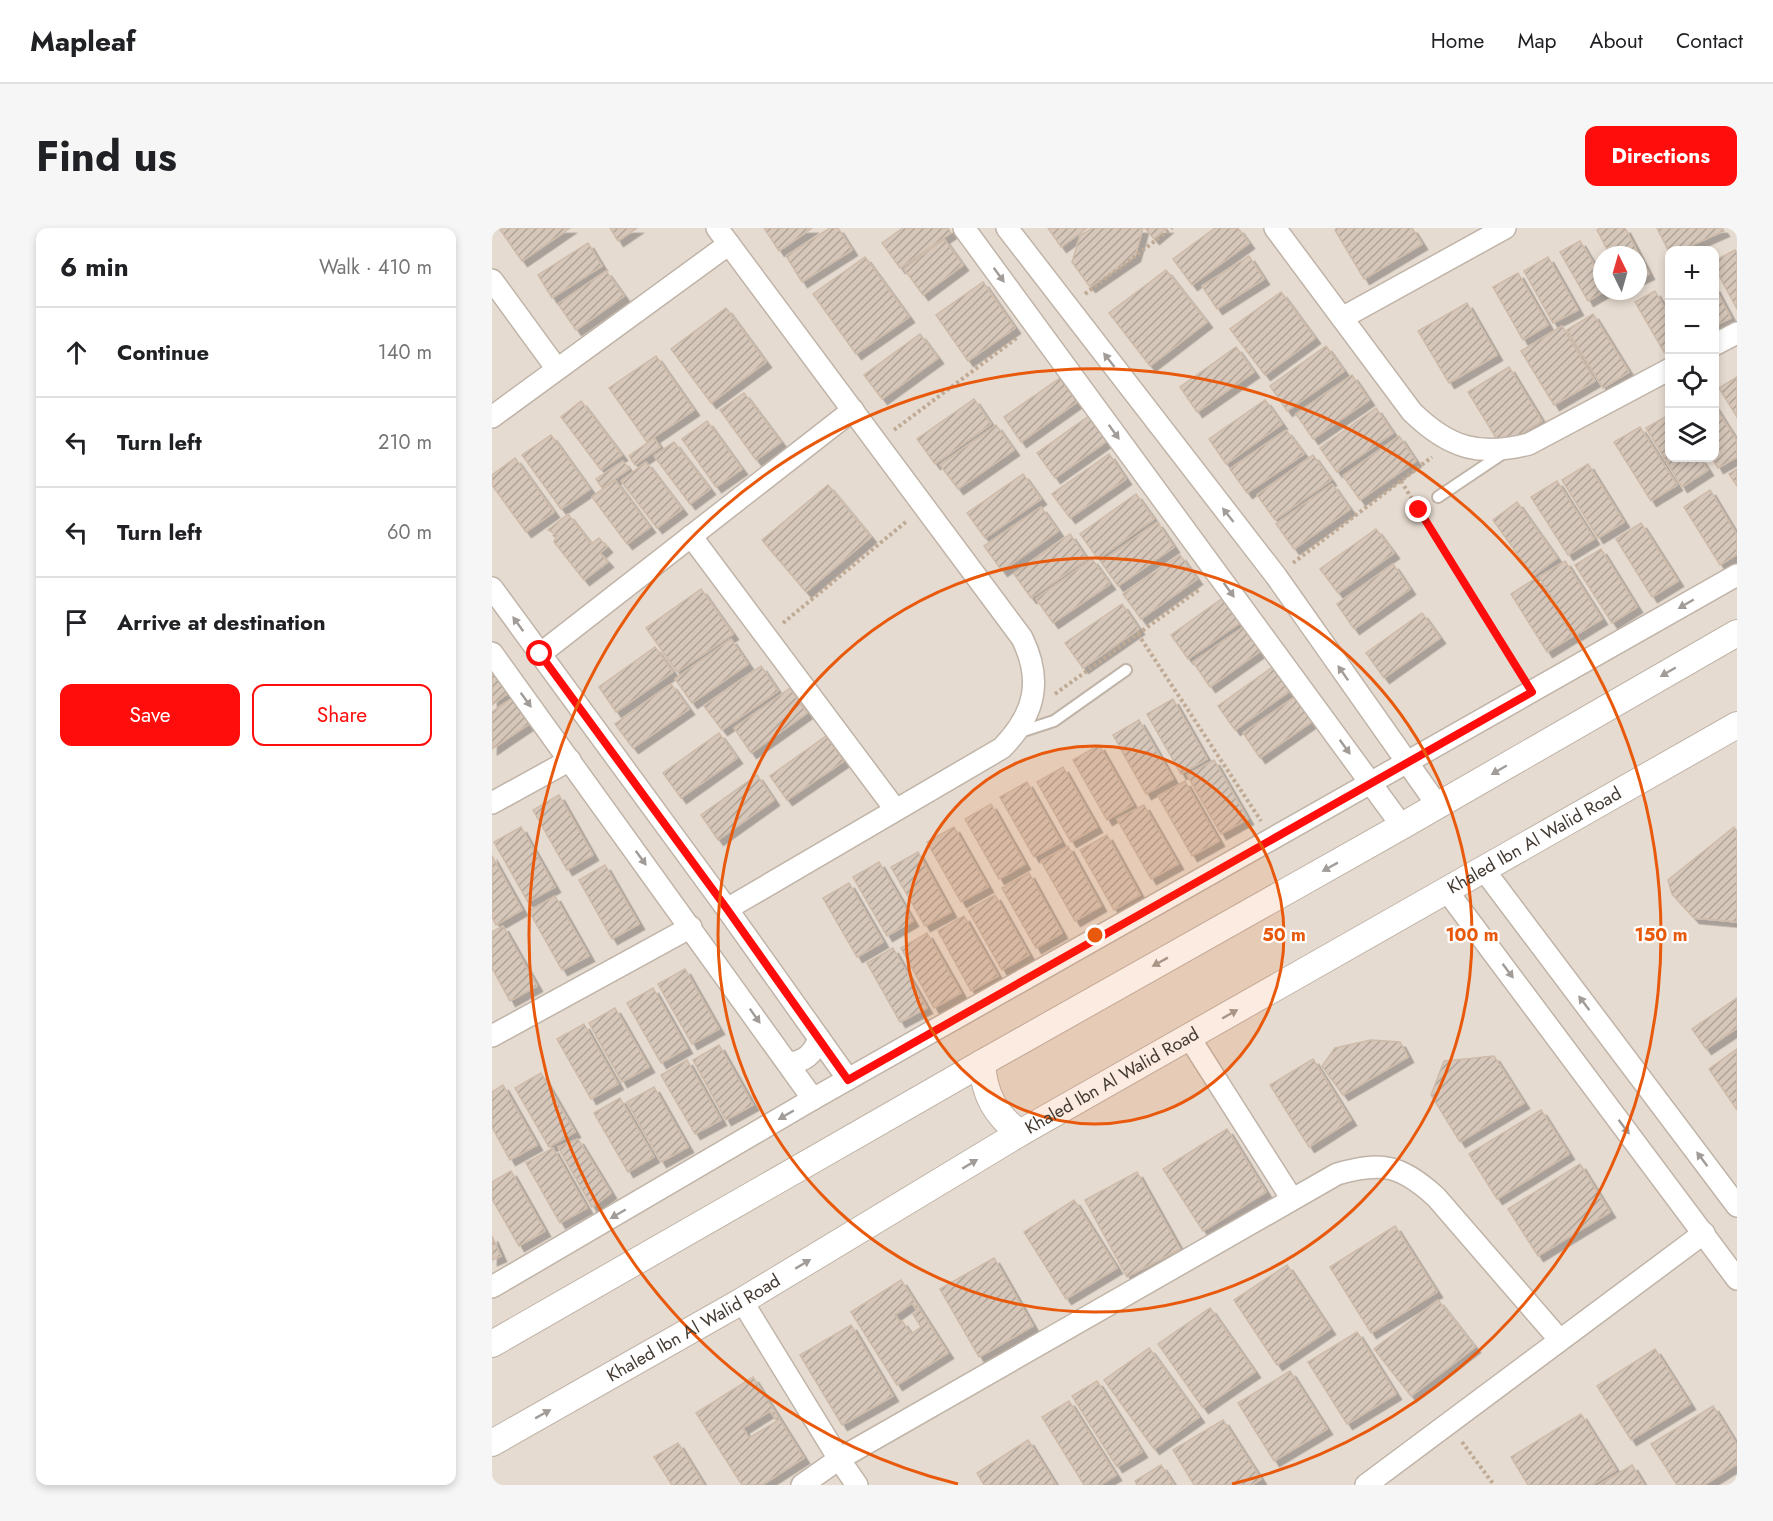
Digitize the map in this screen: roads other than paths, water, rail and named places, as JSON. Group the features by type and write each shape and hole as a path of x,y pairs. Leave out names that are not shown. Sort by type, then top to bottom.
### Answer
{"street":[{"path":"964,228 1402,826"},
{"path":"1007,228 1276,576 1406,764 1438,806"},
{"path":"1275,228 1412,412 1430,430 1452,442 1471,448 1490,450 1510,449 1529,444 1665,372"},
{"path":"1342,318 1505,228"},
{"path":"492,417 557,369 723,236 1022,638 1030,655 1034,675 1033,694 1028,713 1017,733 1002,748 727,909"},
{"path":"492,280 557,369"},
{"path":"1719,342 1737,333"},
{"path":"540,654 853,410"},
{"path":"691,536 895,810"},
{"path":"492,1287 813,1099 1737,575"},
{"path":"492,588 727,909 848,1080"},
{"path":"492,1344 982,1063 1438,806 1737,633"},
{"path":"492,653 813,1099"},
{"name":"Khaled Ibn Al Walid Road","path":"492,1443 742,1301 1020,1133 1737,725"},
{"path":"492,803 570,760"},
{"path":"1484,870 1737,1206"},
{"path":"1447,891 1737,1278"},
{"path":"492,1036 691,927"},
{"path":"1189,1037 1292,1199"},
{"path":"788,1063 797,1063 811,1054 819,1038"},
{"path":"982,1063 987,1096 1006,1124 1020,1133"},
{"path":"802,1485 839,1459 1292,1199 1337,1174 1363,1166 1390,1168 1416,1179 1436,1197 1559,1339"},
{"path":"1366,1485 1704,1233"},
{"path":"742,1301 857,1485"}],"lane":[{"path":"1438,497 1510,449"},
{"path":"1017,733 1054,721 1126,670"}]}
